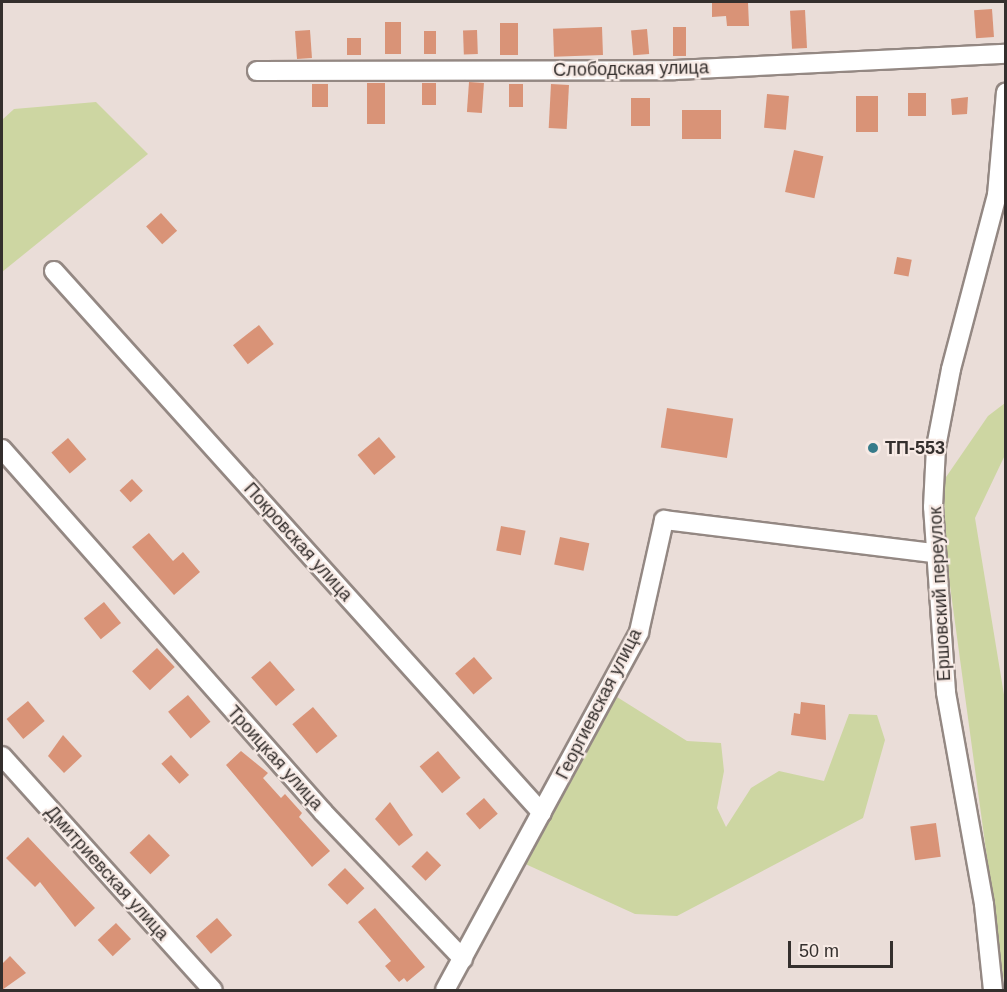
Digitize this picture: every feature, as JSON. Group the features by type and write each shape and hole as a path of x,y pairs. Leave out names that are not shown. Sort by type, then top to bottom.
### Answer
{"street":[{"name":"Слободская улица","path":"257,71 675,70 1005,54"},
{"name":"Ершовский переулок","path":"993,990 984,904 946,692 934,553 936,447 951,369 997,195 1005,92"},
{"name":"Покровская улица","path":"54,271 542,813"},
{"name":"Троицкая улица","path":"2,449 323,812 463,959"},
{"name":"Георгиевская улица","path":"446,990 639,632 664,520 934,553"},
{"name":"Дмитриевская улица","path":"2,756 213,990"}],"green space":[{"path":"96,102 148,154 2,272 2,120 14,109"},
{"path":"1005,403 1005,455 975,518 1005,701 1005,990 945,549 944,480 988,416"},
{"path":"617,697 687,741 721,743 724,771 717,808 726,827 751,788 779,771 824,781 849,714 877,715 885,740 863,818 677,916 635,914 521,862"}],"building":[{"path":"712,2 748,2 749,26 727,26 726,16 712,17"},
{"path":"992,9 994,37 976,38 974,10"},
{"path":"805,10 807,48 792,49 790,11"},
{"path":"385,22 401,22 401,54 385,54"},
{"path":"500,23 518,23 518,55 500,55"},
{"path":"602,27 603,55 554,57 553,29"},
{"path":"673,27 686,27 686,56 673,56"},
{"path":"647,29 649,54 633,55 631,30"},
{"path":"310,30 312,58 297,59 295,31"},
{"path":"463,30 477,30 478,54 464,54"},
{"path":"424,31 436,31 436,54 424,54"},
{"path":"347,38 361,38 361,55 347,55"},
{"path":"469,82 484,83 482,113 467,112"},
{"path":"367,83 385,83 385,124 367,124"},
{"path":"422,83 436,83 436,105 422,105"},
{"path":"312,84 328,84 328,107 312,107"},
{"path":"509,84 523,84 523,107 509,107"},
{"path":"551,84 569,85 567,129 549,128"},
{"path":"908,93 926,93 926,116 908,116"},
{"path":"767,94 789,96 786,130 764,128"},
{"path":"856,96 878,96 878,132 856,132"},
{"path":"968,97 967,114 952,115 951,99"},
{"path":"631,98 650,98 650,126 631,126"},
{"path":"682,110 721,110 721,139 682,139"},
{"path":"794,150 823,156 814,198 785,192"},
{"path":"161,213 177,231 162,244 146,226"},
{"path":"897,257 912,260 908,277 894,274"},
{"path":"259,325 274,344 248,364 233,345"},
{"path":"667,408 733,418 727,458 661,448"},
{"path":"379,437 396,457 374,475 358,455"},
{"path":"68,438 86,459 70,474 51,452"},
{"path":"132,479 143,491 130,502 120,491"},
{"path":"501,526 526,531 521,555 496,551"},
{"path":"149,533 173,561 183,552 200,572 174,595 132,547"},
{"path":"560,537 589,543 584,571 554,564"},
{"path":"104,602 121,623 101,639 84,618"},
{"path":"157,648 175,667 150,690 132,671"},
{"path":"474,657 492,678 474,695 455,673"},
{"path":"270,661 295,690 276,706 251,677"},
{"path":"188,695 210,722 191,739 168,712"},
{"path":"28,701 45,721 23,739 7,719"},
{"path":"801,702 825,705 826,740 791,735 794,713 800,714"},
{"path":"313,707 337,736 317,753 292,724"},
{"path":"63,735 82,756 64,773 48,756"},
{"path":"241,751 268,773 263,778 281,798 285,794 302,813 299,817 330,851 312,867 226,765"},
{"path":"438,751 460,778 442,793 420,766"},
{"path":"171,755 189,775 179,784 161,764"},
{"path":"484,798 498,814 480,830 466,814"},
{"path":"390,802 413,835 399,846 375,819"},
{"path":"936,823 941,857 915,860 910,827"},
{"path":"149,834 170,856 150,874 130,853"},
{"path":"28,837 95,908 75,927 40,882 35,887 6,858"},
{"path":"427,851 441,865 426,881 411,867"},
{"path":"345,868 364,888 347,905 328,885"},
{"path":"375,908 425,967 407,982 404,978 399,982 385,966 391,961 358,922"},
{"path":"217,918 232,935 211,954 196,936"},
{"path":"116,923 131,939 113,956 98,940"},
{"path":"10,956 26,973 2,990 2,964"}],"place":[{"name":"ТП-553","path":"873,448"}]}
